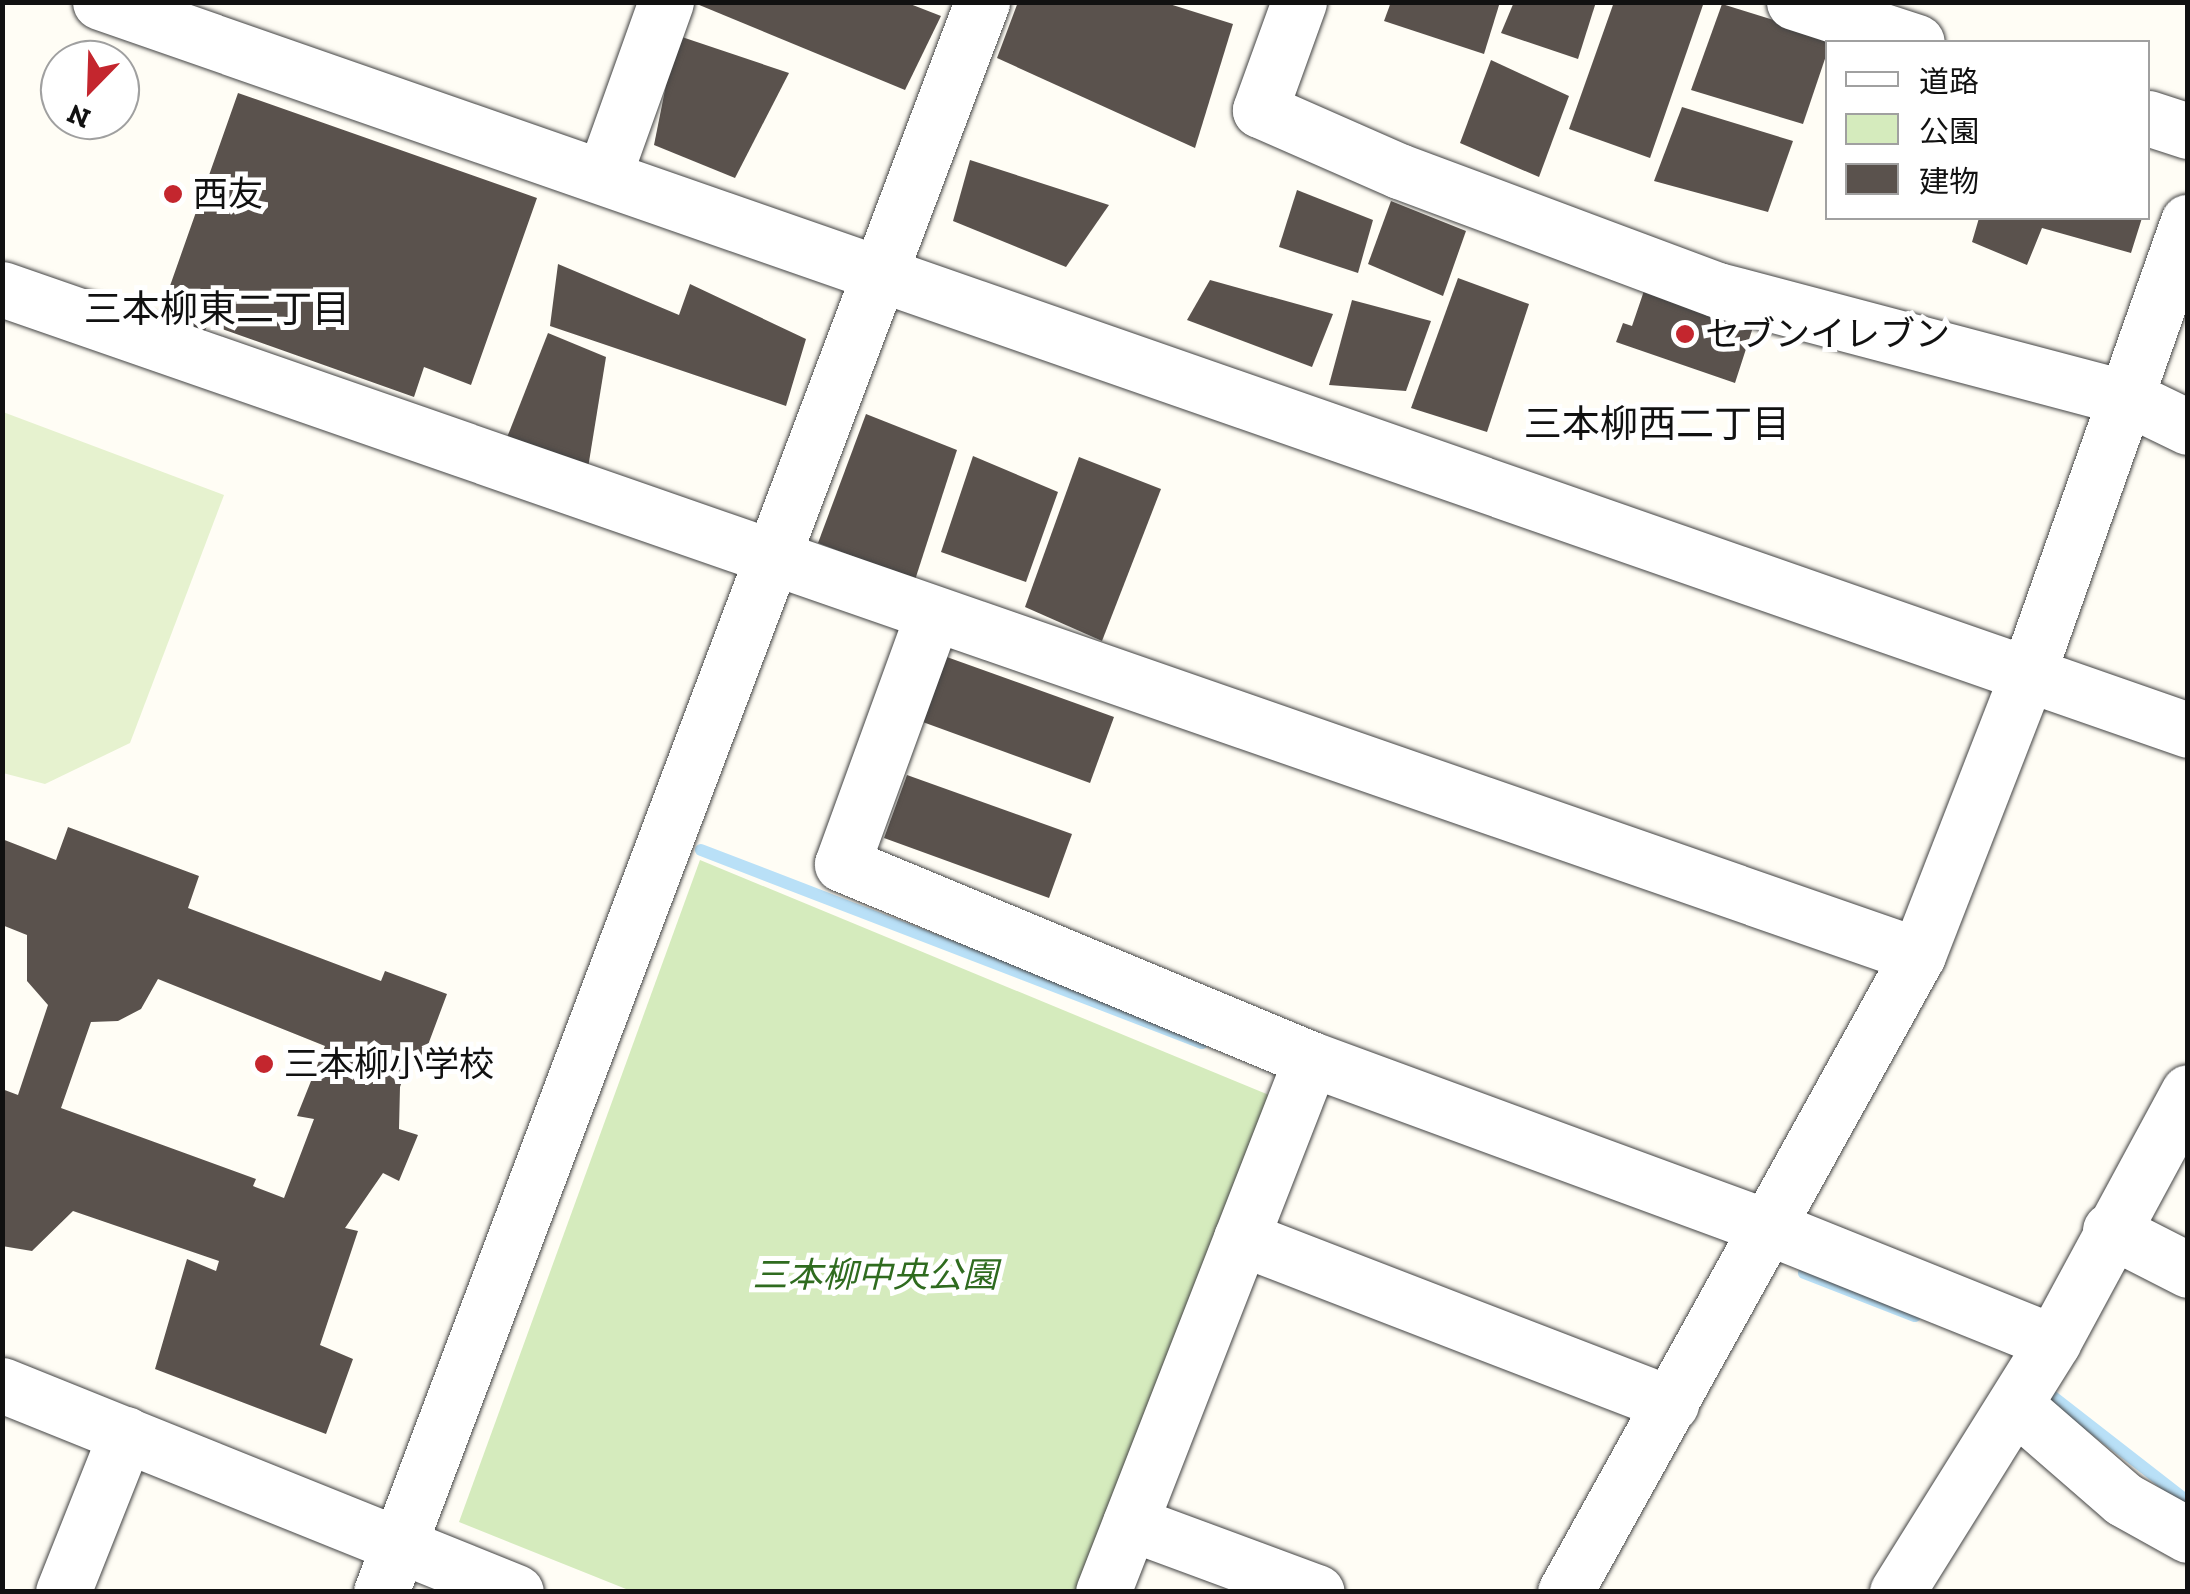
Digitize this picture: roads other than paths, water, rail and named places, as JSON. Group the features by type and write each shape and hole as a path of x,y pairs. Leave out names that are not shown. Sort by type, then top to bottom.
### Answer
{"street":[{"path":"100,2 882,271 2188,730"},
{"path":"604,176 666,2"},
{"path":"389,1569 775,562 982,2"},
{"path":"1299,2 1260,110 1399,171 1718,290 2128,398 2188,427"},
{"path":"1794,2 1911,40"},
{"path":"2150,119 2188,130"},
{"path":"1564,1592 1770,1228 1918,955 2027,676 2188,222"},
{"path":"2,290 775,562 1918,955"},
{"path":"934,614 842,864 1311,1058 1770,1228 2053,1342"},
{"path":"1103,1592 1311,1058"},
{"path":"1897,1592 2016,1406 2110,1230 2183,1112"},
{"path":"2110,1230 2188,1270"},
{"path":"1241,1238 1671,1404"},
{"path":"2,1385 126,1434 389,1569 516,1592"},
{"path":"2016,1406 2123,1499 2188,1535"},
{"path":"63,1592 126,1434"},
{"path":"1130,1523 1317,1592"}],"waterway":[{"path":"701,850 1202,1043"},
{"path":"1804,1273 1915,1316"},
{"path":"2052,1396 2188,1502"}],"place":[{"name":"西友","path":"173,194"},
{"name":"セブンイレブン","path":"1685,334"},
{"name":"三本柳小学校","path":"264,1064"}],"district":[{"name":"三本柳東二丁目","path":"217,310"},
{"name":"三本柳西二丁目","path":"1657,425"}],"park label":[{"name":"三本柳中央公園","path":"875,1275"}]}
